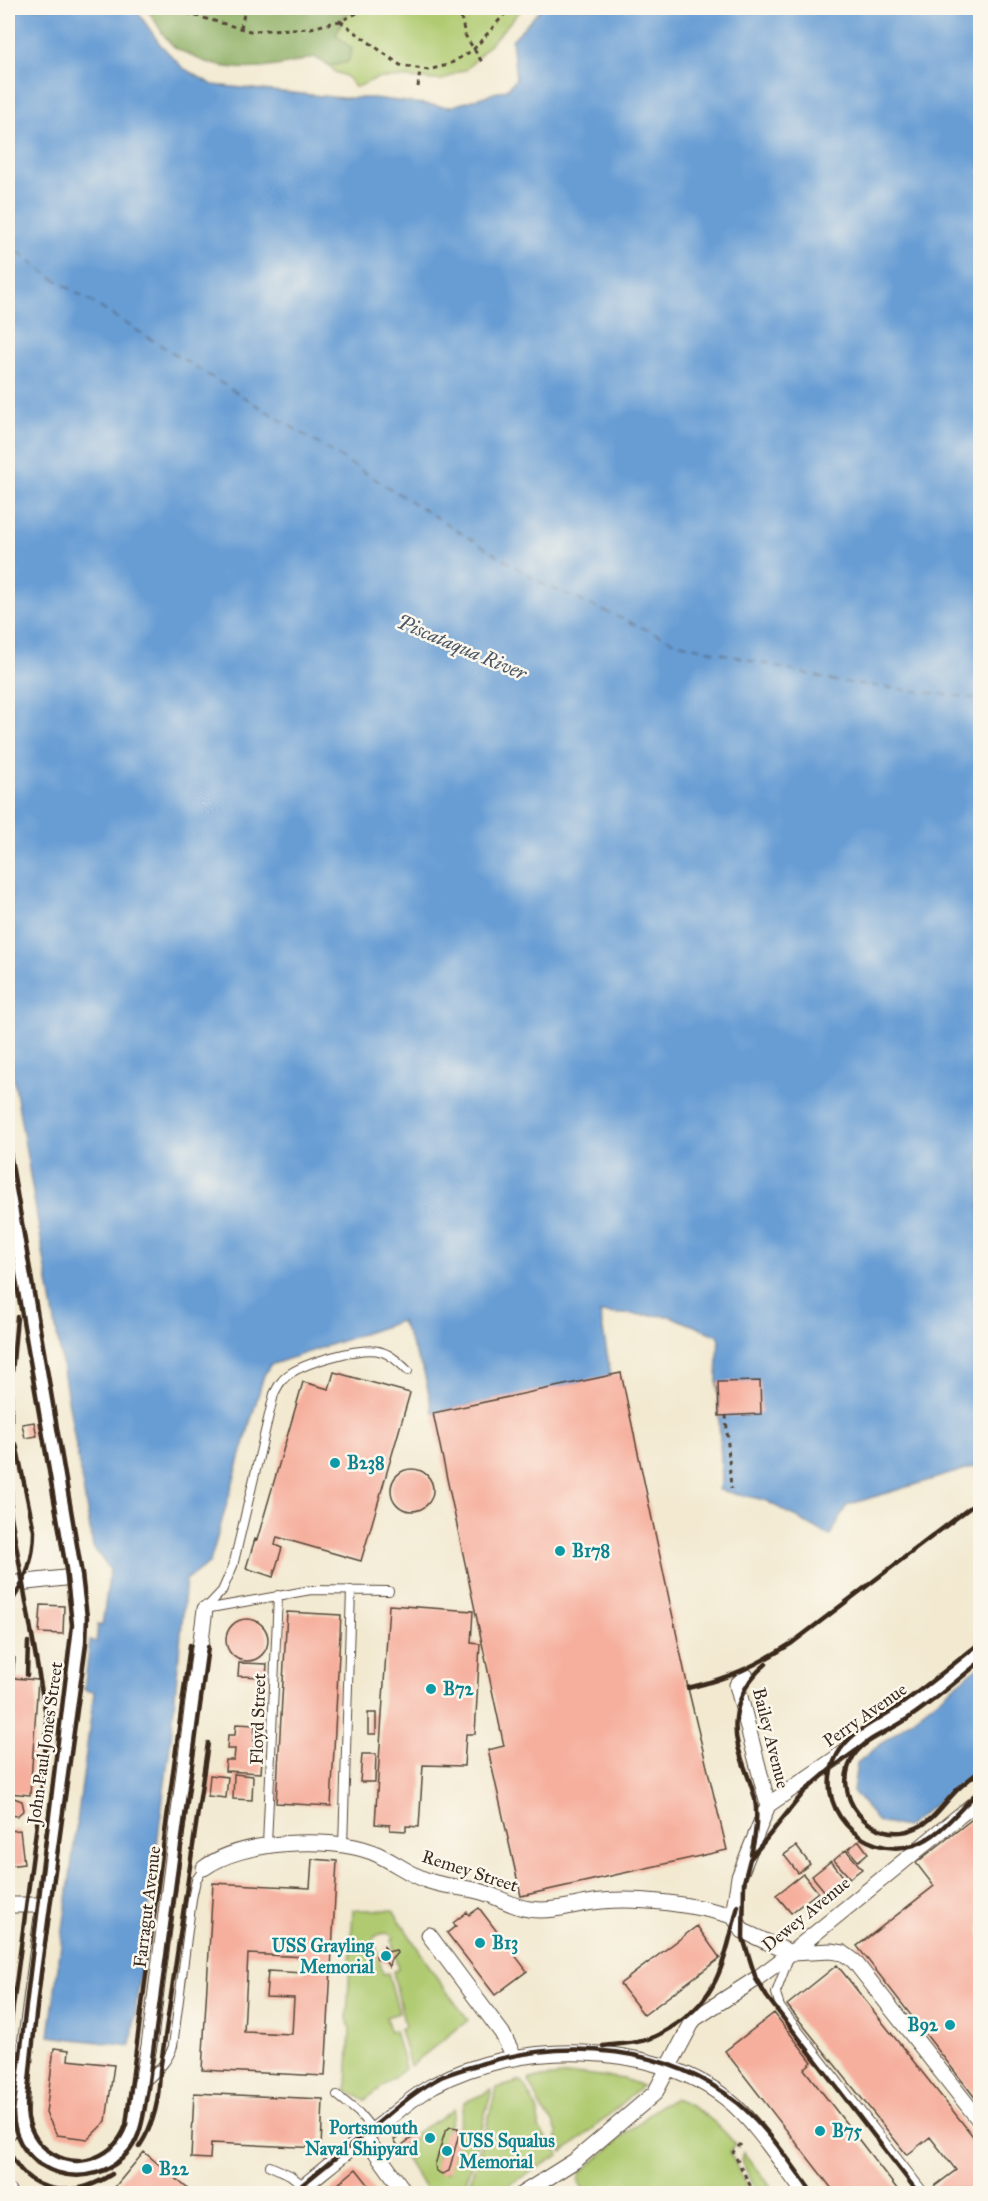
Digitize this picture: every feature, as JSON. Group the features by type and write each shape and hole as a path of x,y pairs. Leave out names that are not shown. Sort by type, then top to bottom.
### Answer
{"street":[{"name":"John Paul Jones Street","path":"8,1192 79,1611 79,1637 17,2117 37,2154 51,2164 69,2169"},
{"path":"8,1584 74,1577"},
{"name":"Farragut Avenue","path":"69,2169 95,2166 115,2156 132,2133 152,2022 205,1609"},
{"name":"Perry Avenue","path":"768,1805 859,1740 902,1715 981,1653"},
{"name":"Bailey Avenue","path":"733,1916 739,1877 768,1805 737,1685 746,1676"},
{"name":"Dewey Avenue","path":"522,2193 576,2160 655,2094 694,2019 756,1979 791,1953 981,1799"},
{"name":"Remey Street","path":"204,1868 224,1856 267,1845 343,1846 382,1856 427,1881 482,1892 523,1909 546,1909 601,1900 629,1900 666,1903 733,1916"},
{"path":"8,1905 43,1905"},
{"path":"733,1916 743,1931 791,1953 831,1951 843,1953 854,1961 981,2121"},
{"path":"429,1935 502,2033 515,2058"},
{"path":"299,2190 432,2085 458,2074 515,2058 587,2053 620,2056 669,2067 698,2079 741,2111 805,2193"},
{"path":"8,2133 17,2117"},
{"path":"369,2134 406,2193"}],"lane":[{"path":"205,1609 222,1591 233,1566 274,1394 281,1382 292,1372 305,1366 367,1350 383,1352 408,1371"},
{"path":"205,1609 311,1590 389,1591"},
{"path":"343,1846 351,1590"},
{"name":"Floyd Street","path":"267,1845 278,1595"},
{"path":"141,2086 170,2056 192,1899 196,1880 204,1868"},
{"path":"791,1953 783,1969 776,1993 780,2007 925,2193"},
{"path":"337,2095 359,2113 369,2134"},
{"path":"270,2166 290,2175 299,2190"}],"path":[{"path":"179,8 189,14 250,31 310,28 340,21 368,8"},
{"path":"242,28 245,8"},
{"path":"459,8 465,35 482,62"},
{"path":"340,21 399,66 420,70 438,69 473,50 510,8"},
{"path":"418,87 420,70"},
{"path":"726,1415 731,1489"},
{"path":"741,2144 733,2152 754,2193"},
{"path":"741,2193 752,2189"}],"green space":[{"path":"145,8 360,8 344,15 336,35 352,49 348,62 330,66 314,57 282,65 234,68 203,61 178,49 168,41"},
{"path":"360,8 523,8 466,70 442,80 382,78 355,87 346,76 335,72 330,66 348,62 352,49 336,35 344,15"},
{"path":"353,1910 393,1910 437,1978 468,2020 410,2066 400,2029 405,2027 393,1971 398,1970 396,1951 394,1951 392,1941 394,1938 385,1933 374,1937 370,1944 376,1947 378,1955 376,1956 383,1974 388,1973 399,2013 386,2017 390,2031 395,2030 405,2069 365,2100 347,2091 350,2029 347,2018"},
{"path":"585,2074 624,2079 642,2086 581,2139 562,2152 553,2122 543,2112 529,2082 530,2079"},
{"path":"522,2081 539,2113 539,2128 559,2155 496,2193 467,2193 497,2088"},
{"path":"492,2090 463,2193 428,2193 399,2148 416,2137 414,2134 454,2109 439,2150 436,2166 438,2172 447,2173 459,2136 458,2128 465,2102"},
{"path":"674,2099 708,2117 735,2144 730,2153 748,2187 733,2194 585,2193 579,2181 580,2173 662,2104"},
{"path":"743,2152 776,2193 748,2193 756,2190 741,2160"}],"water":[{"name":"Piscataqua River","path":"8,8 135,8 160,44 183,68 213,85 343,98 373,98 450,107 507,89 516,79 512,40 542,8 980,8 980,1465 847,1505 830,1536 765,1500 719,1490 722,1480 717,1379 719,1336 670,1316 600,1313 611,1376 433,1413 424,1372 401,1321 270,1365 264,1375 210,1562 186,1580 172,1729 131,2046 49,2036 94,1692 84,1690 90,1641 96,1642 98,1625 102,1626 110,1570 93,1547 8,1045"},
{"path":"980,1666 980,1768 906,1827 878,1822 853,1791 857,1763"}],"building":[{"name":"B238","path":"334,1372 410,1393 361,1561 277,1537 275,1545 282,1548 273,1577 246,1568 255,1539 257,1540 303,1382 329,1389"},
{"name":"B178","path":"621,1373 688,1688 727,1850 521,1896 488,1750 504,1746 433,1413"},
{"path":"760,1381 761,1414 719,1416 718,1382"},
{"path":"34,1422 37,1436 25,1438 22,1424"},
{"path":"412,1469 427,1475 433,1490 427,1505 412,1511 397,1505 391,1490 397,1475"},
{"path":"41,1605 64,1606 63,1634 39,1633"},
{"name":"B72","path":"389,1605 473,1611 471,1643 480,1644 475,1734 466,1734 464,1766 423,1765 419,1827 406,1826 406,1831 390,1830 390,1825 375,1824"},
{"path":"287,1612 341,1615 331,1806 276,1803"},
{"path":"247,1619 255,1620 262,1625 267,1632 267,1648 262,1655 255,1660 247,1661 239,1660 232,1655 227,1648 226,1640 227,1632 232,1625 239,1620"},
{"path":"8,1658 15,1658 13,1678 38,1680 30,1795 8,1793"},
{"path":"239,1663 267,1664 266,1677 238,1676"},
{"path":"368,1713 376,1713 376,1734 368,1734"},
{"path":"236,1724 255,1725 253,1758 262,1759 261,1773 225,1771 226,1760 234,1760 235,1749 227,1749 228,1735 235,1735"},
{"path":"362,1754 376,1754 375,1782 360,1782"},
{"path":"234,1774 253,1776 252,1800 233,1799"},
{"path":"210,1775 228,1777 226,1798 208,1796"},
{"path":"14,1798 22,1801 24,1810 17,1816 11,1815 8,1820 8,1802"},
{"name":"B92","path":"980,1813 980,2104 857,1946 934,1886 916,1863"},
{"path":"20,1830 24,1864 8,1866 8,1831"},
{"path":"859,1841 868,1853 858,1861 848,1849"},
{"path":"796,1846 810,1864 798,1873 784,1855"},
{"path":"846,1850 862,1869 850,1878 834,1860"},
{"path":"312,1859 337,1861 325,2076 202,2070 213,1883 310,1888","holes":["248,1954 305,1957 304,1973 268,1971 266,1997 294,1998 292,2034 244,2032"]},
{"path":"831,1861 845,1879 826,1893 812,1876"},
{"path":"803,1874 818,1892 791,1913 776,1895"},
{"name":"B13","path":"479,1908 527,1971 495,1995 447,1933 456,1926 453,1923 467,1912 469,1915"},
{"path":"697,1926 720,1958 644,2015 620,1984"},
{"name":"USS Grayling Memorial","path":"384,1946 388,1952 396,1950 397,1953 390,1961 389,1967 386,1962 377,1959 376,1956 384,1954"},
{"path":"837,1965 980,2145 980,2194 935,2194 931,2189 956,2170 930,2137 907,2155 787,2005"},
{"name":"B75","path":"774,2013 812,2062 804,2069 901,2194 836,2194 725,2051"},
{"path":"54,2048 69,2050 68,2060 114,2065 106,2121 88,2139 57,2135 46,2113"},
{"path":"194,2093 323,2099 321,2148 211,2143 210,2159 191,2158"},
{"name":"USS Squalus Memorial","path":"450,2127 458,2128 459,2134 449,2171 442,2174 436,2171 435,2165 445,2132"},
{"path":"408,2131 413,2137 399,2147 394,2140"},
{"name":"B22","path":"144,2152 194,2194 109,2194"},
{"path":"356,2169 376,2194 326,2194"}],"ferry route":[{"path":"8,243 45,273 543,584 675,642 835,681 980,699"}],"railway":[{"path":"8,1141 82,1574 87,1617 86,1644 41,1973 27,2101 28,2118 37,2139 53,2154 63,2159 74,2161 96,2157 115,2144 126,2125 190,1645"},
{"path":"8,1234 66,1569 72,1625 13,2113 17,2134 26,2152 40,2165 58,2173 77,2176 96,2173 114,2165 130,2150 140,2129 148,2089 208,1647"},
{"path":"11,1505 11,1384 17,1317"},
{"path":"8,1606 27,1571 34,1541 34,1531 16,1444"},
{"path":"8,1499 47,1721 44,1770 8,2045"},
{"path":"688,1688 742,1670 792,1643 980,1500"},
{"path":"27,1675 28,1642"},
{"path":"980,1643 908,1699 849,1739 837,1755 830,1774 830,1792 836,1809 846,1824 860,1836 876,1845 895,1848 914,1845 933,1835 980,1790"},
{"path":"980,1662 924,1707 860,1748 848,1769 846,1785 850,1800 858,1813 870,1824 884,1831 899,1832 916,1828 928,1821 959,1788 980,1771"},
{"path":"751,1854 756,1826 756,1806 738,1746 736,1723 737,1711 744,1690 750,1680 766,1664"},
{"path":"868,1742 804,1792 750,1859 744,1882 743,1938 756,1979 767,1997 919,2194"},
{"path":"139,2147 149,2129 159,2091 208,1743"},
{"path":"603,2046 649,2039 678,2023 693,2011 704,1999 720,1971 738,1906"},
{"path":"291,2194 405,2101 441,2077 516,2055 583,2050 616,2052 649,2059 680,2069 710,2084 738,2103 759,2123 813,2194"},
{"path":"8,2148 16,2164 27,2176 39,2184 52,2188 67,2190 82,2188 112,2174"}],"place":[{"name":"B238","path":"335,1463"},
{"name":"B178","path":"560,1551"},
{"name":"B72","path":"431,1689"},
{"name":"B13","path":"480,1943"},
{"name":"USS Grayling Memorial","path":"386,1956"},
{"name":"B92","path":"950,2025"},
{"name":"B75","path":"820,2131"},
{"name":"Portsmouth Naval Shipyard","path":"430,2138"},
{"name":"USS Squalus Memorial","path":"447,2151"},
{"name":"B22","path":"147,2169"}]}
